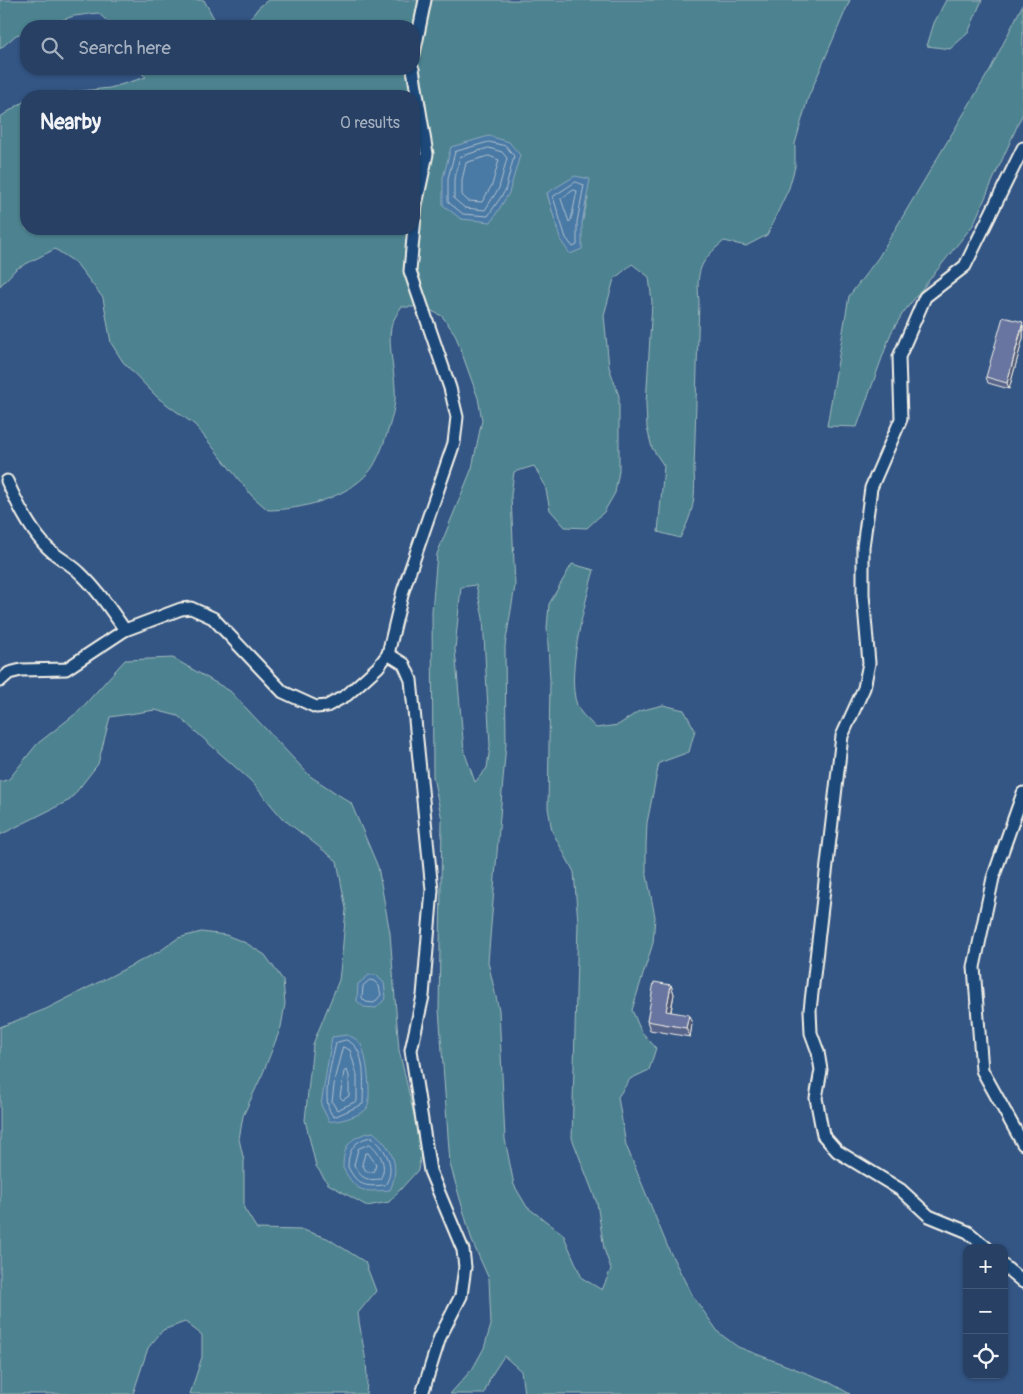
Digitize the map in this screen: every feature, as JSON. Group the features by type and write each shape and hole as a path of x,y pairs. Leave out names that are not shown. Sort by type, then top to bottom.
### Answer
{"street":[{"path":"420,25 425,0"},
{"path":"415,75 417,90"},
{"path":"420,108 427,154 420,186"},
{"path":"982,1244 968,1232 928,1216 901,1190 837,1151 823,1135 816,1098 821,1070 818,1052 810,1033 810,1010 842,736 864,688 869,663 863,605 863,547 871,488 901,419 899,357 925,297 965,266 1023,148"},
{"path":"0,681 9,673 21,670 66,669 125,630 181,609 191,608 213,618 283,692 316,707 327,706 347,695 378,667 388,654 403,591 454,443 457,417 450,388 410,271 413,235"},
{"path":"7,481 22,512 42,542 49,550 78,571 96,589 125,630"},
{"path":"388,654 404,664 411,680 432,890 423,996 411,1050 430,1171 463,1250 465,1267 461,1296 440,1337 422,1394"},
{"path":"1023,793 993,878 974,967 982,1070 1023,1144"},
{"path":"1008,1269 1023,1282"}],"green space":[{"path":"0,0 204,0 215,20 106,20 98,13 74,16 62,20 20,20 20,34 0,49"},
{"path":"268,0 850,0 808,98 795,144 795,167 789,188 767,235 746,246 724,241 710,254 701,267 698,281 694,498 691,513 680,538 658,532 664,466 652,448 647,428 646,404 652,302 649,277 632,264 614,279 604,315 609,367 619,396 619,471 615,493 604,512 587,528 565,527 550,510 545,485 534,466 514,472 511,495 515,586 505,646 506,744 488,962 499,1010 505,1139 514,1185 527,1207 563,1234 582,1278 602,1290 611,1269 604,1249 597,1203 572,1138 578,922 574,872 552,831 548,808 550,680 547,628 549,604 572,564 594,570 581,621 574,662 573,682 575,698 580,711 596,728 618,725 639,711 663,705 684,710 695,730 689,752 659,763 647,823 646,870 655,917 653,943 632,1010 641,1031 656,1048 649,1070 630,1079 618,1097 626,1145 669,1250 692,1295 719,1333 738,1347 827,1381 850,1394 524,1394 521,1371 504,1356 491,1376 484,1394 450,1394 473,1368 484,1348 491,1325 489,1279 472,1241 450,1164 439,1009 442,820 433,777 432,611 437,554 472,468 482,420 478,398 455,334 442,316 423,307 401,307 391,328 390,335 395,383 394,407 386,438 373,466 369,472 348,489 322,501 294,508 268,510 252,496 195,425 158,398 123,362 111,343 103,298 76,263 55,249 16,269 0,286 0,117 20,104 20,235 420,235 420,90 90,90 110,88 146,77 144,75 420,75 420,20 249,20 258,8","holes":["547,193 588,198 582,223 561,241","476,585 483,618 490,746 487,768 475,782 464,751 455,649 461,587"]},
{"path":"946,0 982,0 968,33 950,49 927,46 934,23"},
{"path":"1023,4 1023,113 973,225 903,313 891,333 857,427 827,426 849,296 878,258 991,68"},
{"path":"173,658 230,691 310,776 351,803 378,867 390,933 399,1050 422,1149 418,1170 389,1202 367,1206 328,1184 316,1166 305,1120 313,1044 339,980 346,909 337,861 282,818 251,781 178,716 155,710 110,717 98,764 70,800 0,835 0,782 9,779 37,744 79,711 125,660"},
{"path":"201,932 226,935 246,943 265,955 283,980 285,1004 281,1027 263,1073 243,1116 239,1139 244,1161 244,1208 257,1229 303,1230 327,1238 365,1262 376,1291 358,1313 367,1373 366,1394 190,1394 202,1357 202,1335 185,1322 163,1330 148,1348 133,1394 0,1394 0,1027 46,1009 160,951 178,938"}],"water":[{"path":"489,136 509,142 520,155 509,193 491,222 461,219 443,205 443,178 451,147"},
{"path":"575,176 590,179 582,223 582,249 570,254 561,241 547,193"},
{"path":"369,975 376,975 384,983 386,998 376,1008 364,1007 357,1001 358,984"},
{"path":"347,1035 357,1040 363,1048 368,1075 369,1095 367,1108 355,1116 343,1120 329,1121 321,1105 332,1037"},
{"path":"373,1132 385,1144 393,1158 395,1173 390,1190 367,1191 361,1189 352,1182 343,1168 343,1160 350,1143 359,1136"}],"building":[{"path":"1003,317 1023,322 1007,383 986,377"},
{"path":"654,982 671,985 666,1011 689,1015 686,1028 647,1021"}]}
